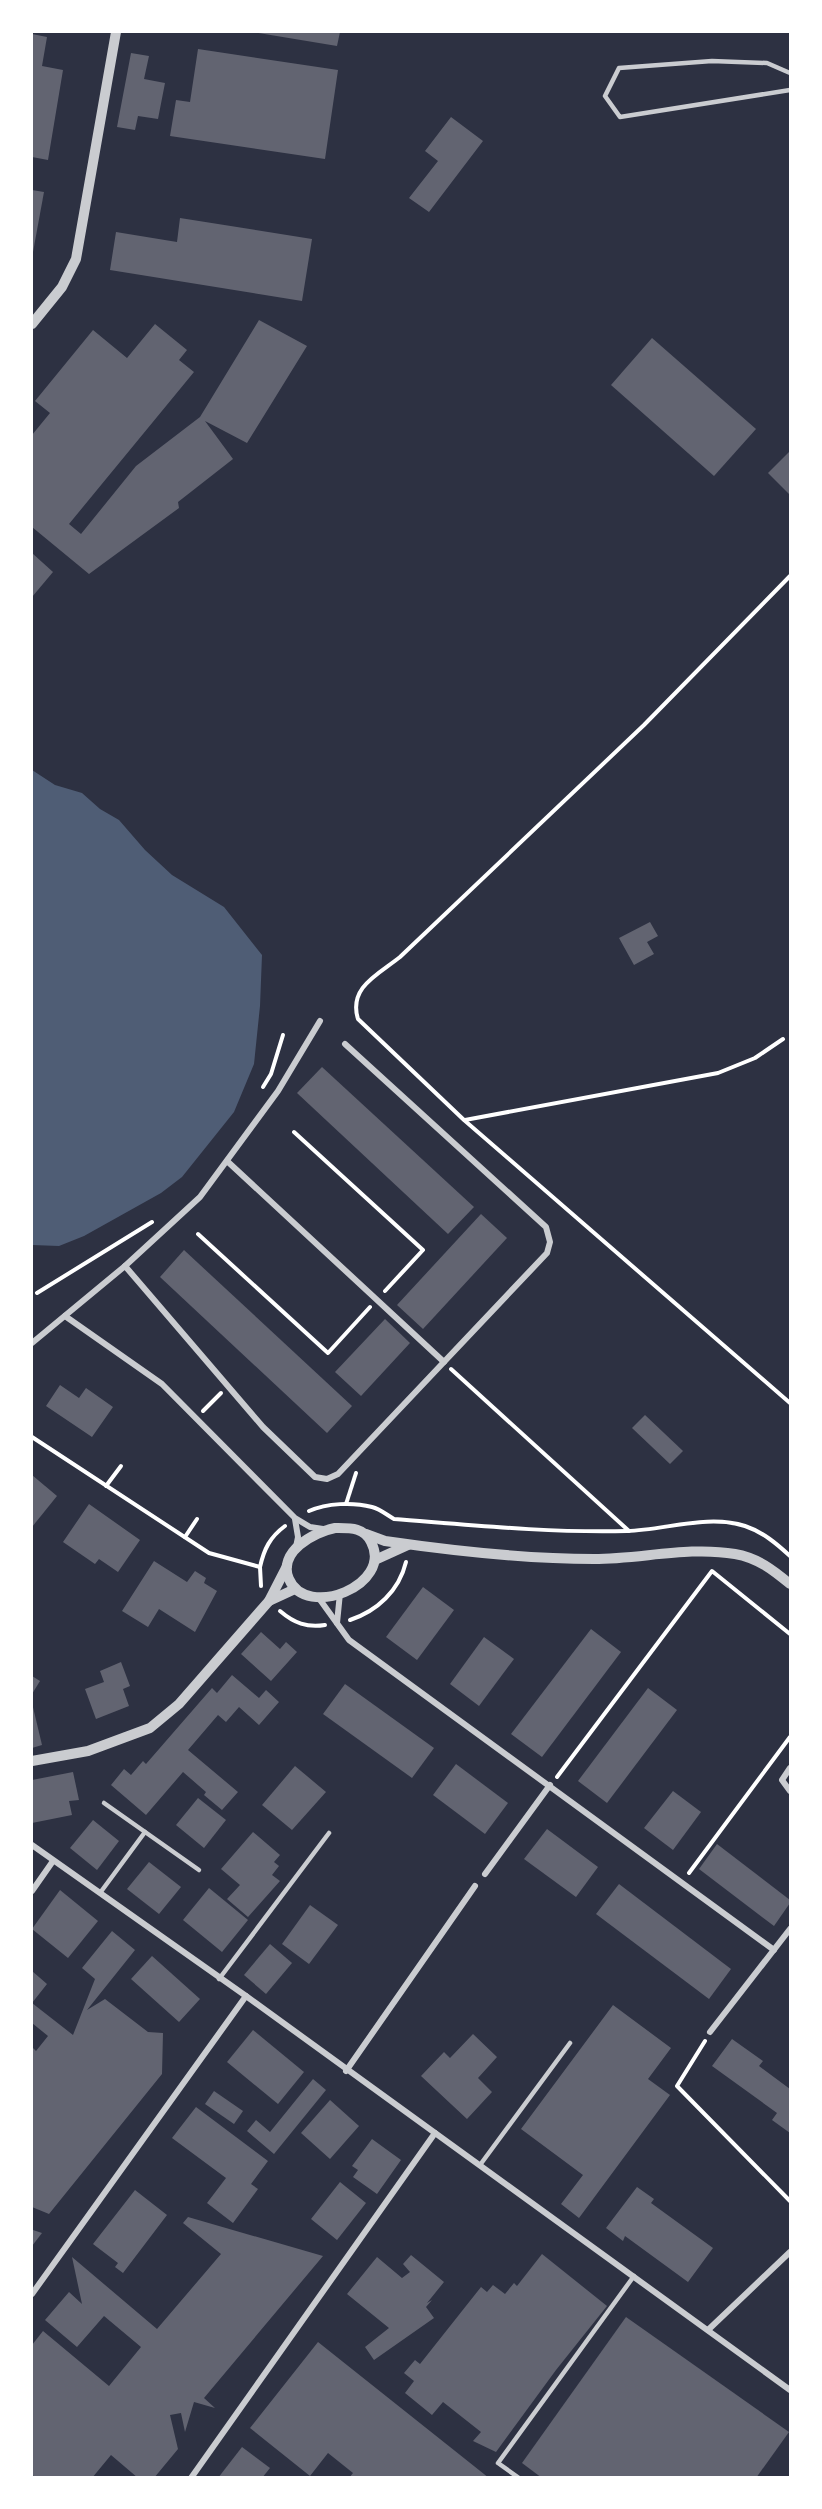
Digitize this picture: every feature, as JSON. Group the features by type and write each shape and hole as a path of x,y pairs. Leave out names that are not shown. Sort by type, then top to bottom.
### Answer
{"street":[{"path":"32,324 62,287 76,259 116,32"},
{"path":"32,1343 186,1213 278,1091 320,1021"},
{"path":"124,1266 263,1427 315,1477 327,1479 338,1474 547,1252 550,1242 546,1227 345,1044"},
{"path":"227,1161 444,1362"},
{"path":"65,1316 162,1384 295,1518 310,1527 326,1530 351,1528 385,1541 408,1545 544,1558 597,1559 707,1552 734,1554 752,1558 768,1566 790,1584"},
{"path":"32,1761 88,1751 150,1728 179,1704 269,1601 296,1548 298,1537 295,1518"},
{"path":"296,1548 326,1530"},
{"path":"287,1566 287,1576 295,1589 303,1594 318,1596 340,1593 365,1579 373,1569 375,1560 372,1542 366,1534"},
{"path":"375,1560 408,1545"},
{"path":"269,1601 295,1589"},
{"path":"337,1624 340,1593"},
{"path":"318,1596 350,1640 774,1950"},
{"path":"789,1790 782,1780 790,1768"},
{"path":"485,1874 550,1785"},
{"path":"32,1845 246,1996 346,2071 480,2165 790,2390"},
{"path":"32,1891 53,1861"},
{"path":"346,2071 475,1886"},
{"path":"710,2032 788,1932"},
{"path":"32,2294 246,1996"},
{"path":"191,2478 435,2133"},
{"path":"708,2330 790,2252"}],"lane":[{"path":"790,74 767,63 712,61 619,68 605,96 620,117 790,90"},
{"path":"104,1803 199,1870"},
{"path":"100,1893 145,1832"},
{"path":"219,1979 330,1833"},
{"path":"480,2165 570,2043"},
{"path":"519,2478 498,2463 633,2276"}],"path":[{"path":"790,576 644,725 400,957 364,985 357,995 354,1006 358,1019 464,1120 790,1403"},
{"path":"260,1092 271,1074 283,1035"},
{"path":"464,1120 718,1073 755,1058 783,1039"},
{"path":"294,1132 423,1250"},
{"path":"38,1293 160,1217"},
{"path":"198,1234 328,1353"},
{"path":"444,1362 629,1531"},
{"path":"196,1418 228,1386"},
{"path":"32,1437 209,1553 260,1567 264,1548 277,1532 295,1518 320,1506 346,1504 374,1507 394,1519 551,1531 629,1531 712,1522 744,1526 771,1538 790,1556"},
{"path":"106,1486 121,1466"},
{"path":"185,1537 197,1519"},
{"path":"550,1785 712,1570 790,1634"},
{"path":"681,1883 790,1737"},
{"path":"710,2032 676,2086 790,2201"}],"water":[{"path":"32,770 55,785 82,793 100,809 119,820 145,850 172,875 224,907 262,955 254,1064 234,1112 182,1177 161,1193 84,1236 59,1246 32,1245"}],"building":[{"path":"252,32 340,32 337,46"},
{"path":"32,34 47,37 42,66 63,70 48,160 32,157"},
{"path":"198,49 338,70 325,159 170,136 176,100 190,102"},
{"path":"131,53 149,56 144,79 165,83 158,119 138,116 135,130 117,127"},
{"path":"451,117 483,141 429,212 409,198 438,161 425,151"},
{"path":"32,190 44,192 33,252 32,251"},
{"path":"180,218 312,239 302,301 110,270 116,232 177,242"},
{"path":"259,320 307,346 247,443 205,421 233,459 178,502 179,508 89,574 32,527 32,435 50,413 35,401 93,330 127,358 155,324 187,350 179,360 194,372 69,524 81,534 136,466 200,417"},
{"path":"652,338 756,429 714,476 611,385"},
{"path":"790,451 790,495 768,473"},
{"path":"32,553 53,572 32,597"},
{"path":"650,922 658,936 647,942 654,954 634,965 619,938"},
{"path":"322,1067 474,1207 448,1234 297,1093"},
{"path":"481,1214 507,1238 423,1329 397,1305"},
{"path":"184,1250 352,1406 327,1433 160,1277"},
{"path":"385,1319 410,1343 361,1396 335,1372"},
{"path":"60,1385 79,1398 86,1388 113,1407 92,1437 46,1406"},
{"path":"645,1415 683,1451 670,1464 632,1428"},
{"path":"32,1475 57,1496 32,1527"},
{"path":"89,1504 140,1540 118,1572 99,1559 95,1564 63,1542"},
{"path":"154,1561 187,1582 195,1571 206,1578 204,1583 217,1591 195,1632 159,1609 148,1627 122,1611"},
{"path":"423,1587 454,1610 417,1660 386,1637"},
{"path":"591,1629 621,1652 542,1757 511,1734"},
{"path":"261,1632 280,1649 286,1642 297,1652 271,1681 241,1654"},
{"path":"484,1637 514,1659 479,1706 450,1684"},
{"path":"121,1662 130,1686 123,1689 129,1706 96,1719 85,1689 104,1682 100,1671"},
{"path":"232,1675 259,1698 266,1690 279,1702 259,1725 239,1707 226,1722 218,1715 188,1750 238,1792 222,1810 204,1795 206,1792 183,1772 146,1815 111,1785 124,1769 131,1775 143,1761 146,1764 212,1688 217,1693"},
{"path":"32,1676 40,1681 32,1694"},
{"path":"345,1684 434,1748 412,1778 323,1714"},
{"path":"648,1688 677,1710 607,1803 578,1781"},
{"path":"32,1703 42,1745 32,1748"},
{"path":"456,1764 508,1803 485,1834 433,1795"},
{"path":"295,1766 326,1792 292,1830 262,1805"},
{"path":"73,1772 79,1800 69,1801 72,1815 32,1823 32,1780"},
{"path":"673,1791 701,1812 673,1850 644,1828"},
{"path":"198,1798 226,1820 204,1848 176,1825"},
{"path":"93,1820 119,1841 97,1870 70,1848"},
{"path":"547,1829 598,1867 576,1897 524,1859"},
{"path":"253,1832 280,1855 274,1862 279,1866 272,1875 280,1881 248,1917 227,1899 240,1885 221,1869"},
{"path":"717,1844 790,1900 774,1926 699,1869"},
{"path":"149,1862 181,1887 159,1914 127,1889"},
{"path":"619,1884 731,1969 709,1999 596,1914"},
{"path":"209,1888 248,1920 222,1952 183,1920"},
{"path":"60,1890 98,1921 68,1958 32,1929"},
{"path":"310,1905 338,1925 309,1964 282,1944"},
{"path":"112,1931 135,1950 87,2010 105,1999 148,2032 163,2033 162,2074 49,2214 32,2207 32,2047 36,2051 48,2036 32,2023 32,2003 73,2035 95,1979 82,1968"},
{"path":"270,1944 292,1963 266,1994 244,1975"},
{"path":"152,1956 200,1999 179,2022 131,1979"},
{"path":"32,1971 47,1984 32,2003"},
{"path":"613,2005 671,2048 648,2079 670,2095 579,2218 561,2204 583,2175 521,2129"},
{"path":"253,2030 304,2072 278,2104 227,2062"},
{"path":"473,2034 497,2057 478,2078 492,2092 467,2119 421,2076 444,2052 450,2058"},
{"path":"732,2039 763,2061 759,2066 790,2089 790,2133 772,2120 777,2113 712,2066"},
{"path":"313,2079 326,2090 274,2154 247,2131 256,2120 270,2132"},
{"path":"214,2091 243,2111 234,2124 205,2104"},
{"path":"330,2100 359,2126 330,2159 301,2133"},
{"path":"196,2107 268,2161 251,2184 258,2189 233,2223 207,2203 226,2178 172,2138"},
{"path":"372,2139 401,2160 377,2194 353,2177 358,2170 352,2166"},
{"path":"340,2182 366,2203 337,2240 311,2219"},
{"path":"637,2187 654,2199 651,2203 713,2248 688,2282 625,2236 623,2241 606,2228"},
{"path":"135,2190 167,2215 123,2273 115,2267 118,2263 93,2244"},
{"path":"188,2217 323,2256 204,2398 215,2408 194,2402 185,2432 181,2413 170,2415 178,2449 154,2478 138,2478 111,2455 92,2478 35,2478 32,2474 32,2345 43,2331 109,2386 141,2347 104,2316 77,2347 45,2320 69,2292 82,2304 72,2257 157,2329 221,2254 183,2223"},
{"path":"33,2230 42,2233 32,2246 32,2234"},
{"path":"542,2254 607,2306 556,2370 496,2452 473,2441 481,2432 443,2402 432,2415 405,2393 414,2381 404,2373 415,2360 420,2364 481,2287 487,2292 493,2285 505,2294 514,2283 517,2286"},
{"path":"411,2255 444,2282 427,2303 432,2300 426,2307 434,2318 374,2360 365,2347 389,2328 347,2294 377,2257 402,2278 410,2272 403,2264"},
{"path":"626,2317 789,2432 756,2478 542,2478 522,2463"},
{"path":"318,2342 489,2478 349,2478 353,2473 328,2453 310,2476 250,2428"},
{"path":"242,2447 270,2468 262,2478 218,2478"}]}
